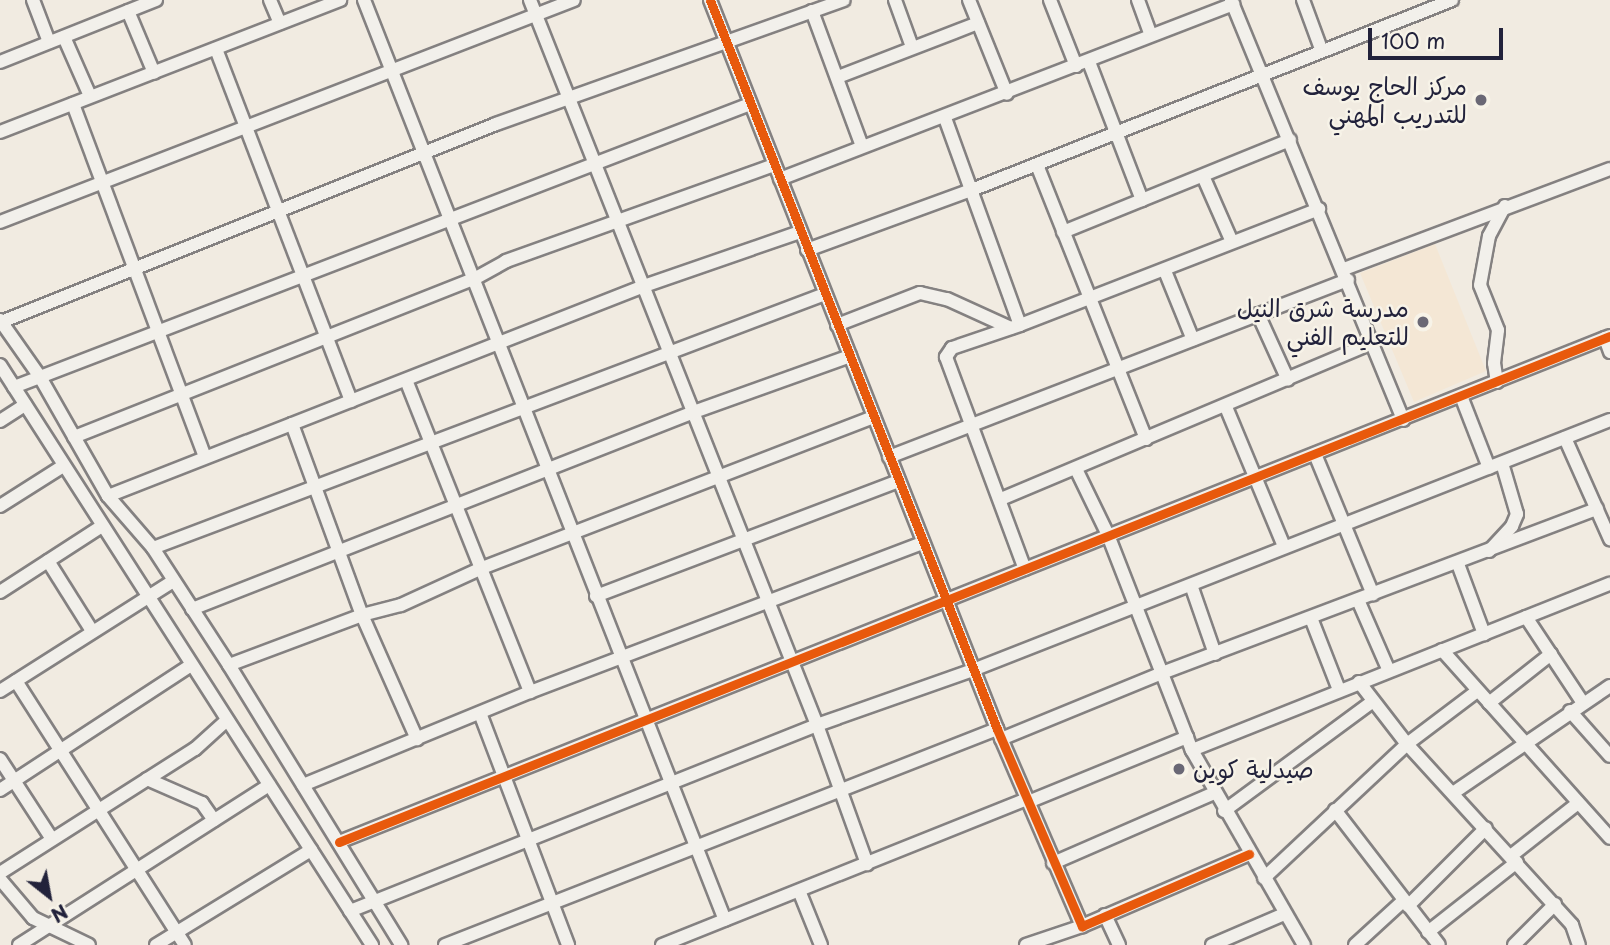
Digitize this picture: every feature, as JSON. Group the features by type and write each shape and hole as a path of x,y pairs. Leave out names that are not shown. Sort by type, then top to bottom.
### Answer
{"street":[{"path":"33,0 49,43"},
{"path":"0,62 156,0"},
{"path":"271,0 280,23"},
{"path":"0,132 340,0"},
{"path":"364,0 422,155 474,279 620,659 725,920"},
{"path":"530,0 591,163 669,351 715,477 743,539 817,725 867,864"},
{"path":"0,222 574,0"},
{"path":"710,0 973,670 1082,926"},
{"path":"401,945 229,665 153,548 108,496 40,377 1,321 135,265 567,99 844,0"},
{"path":"895,0 912,47"},
{"path":"969,0 1007,94"},
{"path":"1050,0 1115,131 1142,200"},
{"path":"1138,0 1151,35"},
{"path":"1303,0 1321,49"},
{"path":"807,250 1037,165 1321,49 1452,0"},
{"path":"780,179 862,146 1007,94 1232,2 1319,209 1403,420"},
{"path":"128,11 154,73"},
{"path":"812,11 862,146"},
{"path":"838,77 978,23"},
{"path":"64,37 90,96"},
{"path":"216,49 276,212 351,401"},
{"path":"73,104 205,457"},
{"path":"13,387 449,217 750,104"},
{"path":"945,118 974,189 1016,326"},
{"path":"1063,232 1290,140"},
{"path":"74,437 474,279 506,261 617,224 774,165"},
{"path":"1037,165 1146,439"},
{"path":"890,457 1258,314 1506,206 1610,169"},
{"path":"1203,176 1232,242"},
{"path":"1497,382 1494,363 1499,330 1480,285 1487,242 1506,206"},
{"path":"1025,569 947,351 1090,301 1319,209"},
{"path":"108,496 643,286 800,232"},
{"path":"1165,271 1193,340"},
{"path":"837,325 920,293 947,299 1016,326"},
{"path":"153,548 825,294"},
{"path":"1258,314 1288,380"},
{"path":"339,842 647,722 1607,337 1610,352"},
{"path":"1001,499 1226,407 1373,343"},
{"path":"192,609 457,508 691,413 850,356"},
{"path":"0,365 146,597 372,945"},
{"path":"406,380 530,692"},
{"path":"1461,396 1489,468"},
{"path":"0,421 25,405"},
{"path":"1226,407 1284,546"},
{"path":"229,665 362,615 401,605 482,568 874,417"},
{"path":"350,911 817,725 973,670 1610,420"},
{"path":"292,424 362,615 416,739"},
{"path":"1565,438 1610,539"},
{"path":"1315,454 1373,595"},
{"path":"1485,554 1512,526 1517,514 1502,463"},
{"path":"0,506 63,466"},
{"path":"1076,469 1108,535 1189,744 1224,811 1304,945"},
{"path":"596,596 899,481"},
{"path":"445,945 694,844 1485,554 1597,509"},
{"path":"0,592 102,526"},
{"path":"303,785 530,692 923,543"},
{"path":"48,561 92,631"},
{"path":"1458,564 1484,634"},
{"path":"0,691 173,581"},
{"path":"662,945 1027,801 1339,690 1610,584"},
{"path":"1191,585 1215,654"},
{"path":"1358,600 1389,671"},
{"path":"1526,617 1583,703"},
{"path":"1311,618 1339,690"},
{"path":"1442,650 1610,838"},
{"path":"1489,703 1551,654"},
{"path":"0,790 191,666"},
{"path":"16,681 185,945"},
{"path":"1359,682 1407,744 1555,904 1577,943"},
{"path":"1453,793 1610,686"},
{"path":"1264,878 1407,744 1477,691"},
{"path":"1224,811 1373,701"},
{"path":"1570,711 1610,756"},
{"path":"480,713 568,945"},
{"path":"0,873 195,748 227,720"},
{"path":"0,759 52,839"},
{"path":"147,779 202,803 214,820"},
{"path":"19,945 269,785"},
{"path":"1053,863 1214,793"},
{"path":"1428,932 1578,803"},
{"path":"1335,810 1438,945"},
{"path":"1355,945 1406,904 1486,828"},
{"path":"156,945 311,850"},
{"path":"1026,945 1082,926 1249,854"},
{"path":"0,878 23,907 47,926 89,945"},
{"path":"800,892 821,945"},
{"path":"1514,945 1555,904"},
{"path":"1212,945 1284,914"},
{"path":"1105,915 1119,945"}],"shaded area":[{"name":"مدرسة شرق النيل للتعليم الفني","path":"1435,244 1486,371 1414,402 1360,273"}],"cycle path":[{"path":"710,0 997,729 1082,926 1249,854"},
{"path":"339,842 1610,336"}],"place":[{"name":"مركز الحاج يوسف للتدريب المهني","path":"1481,100"},
{"name":"مدرسة شرق النيل للتعليم الفني","path":"1423,322"},
{"name":"صيدلية كوين","path":"1179,769"}]}
